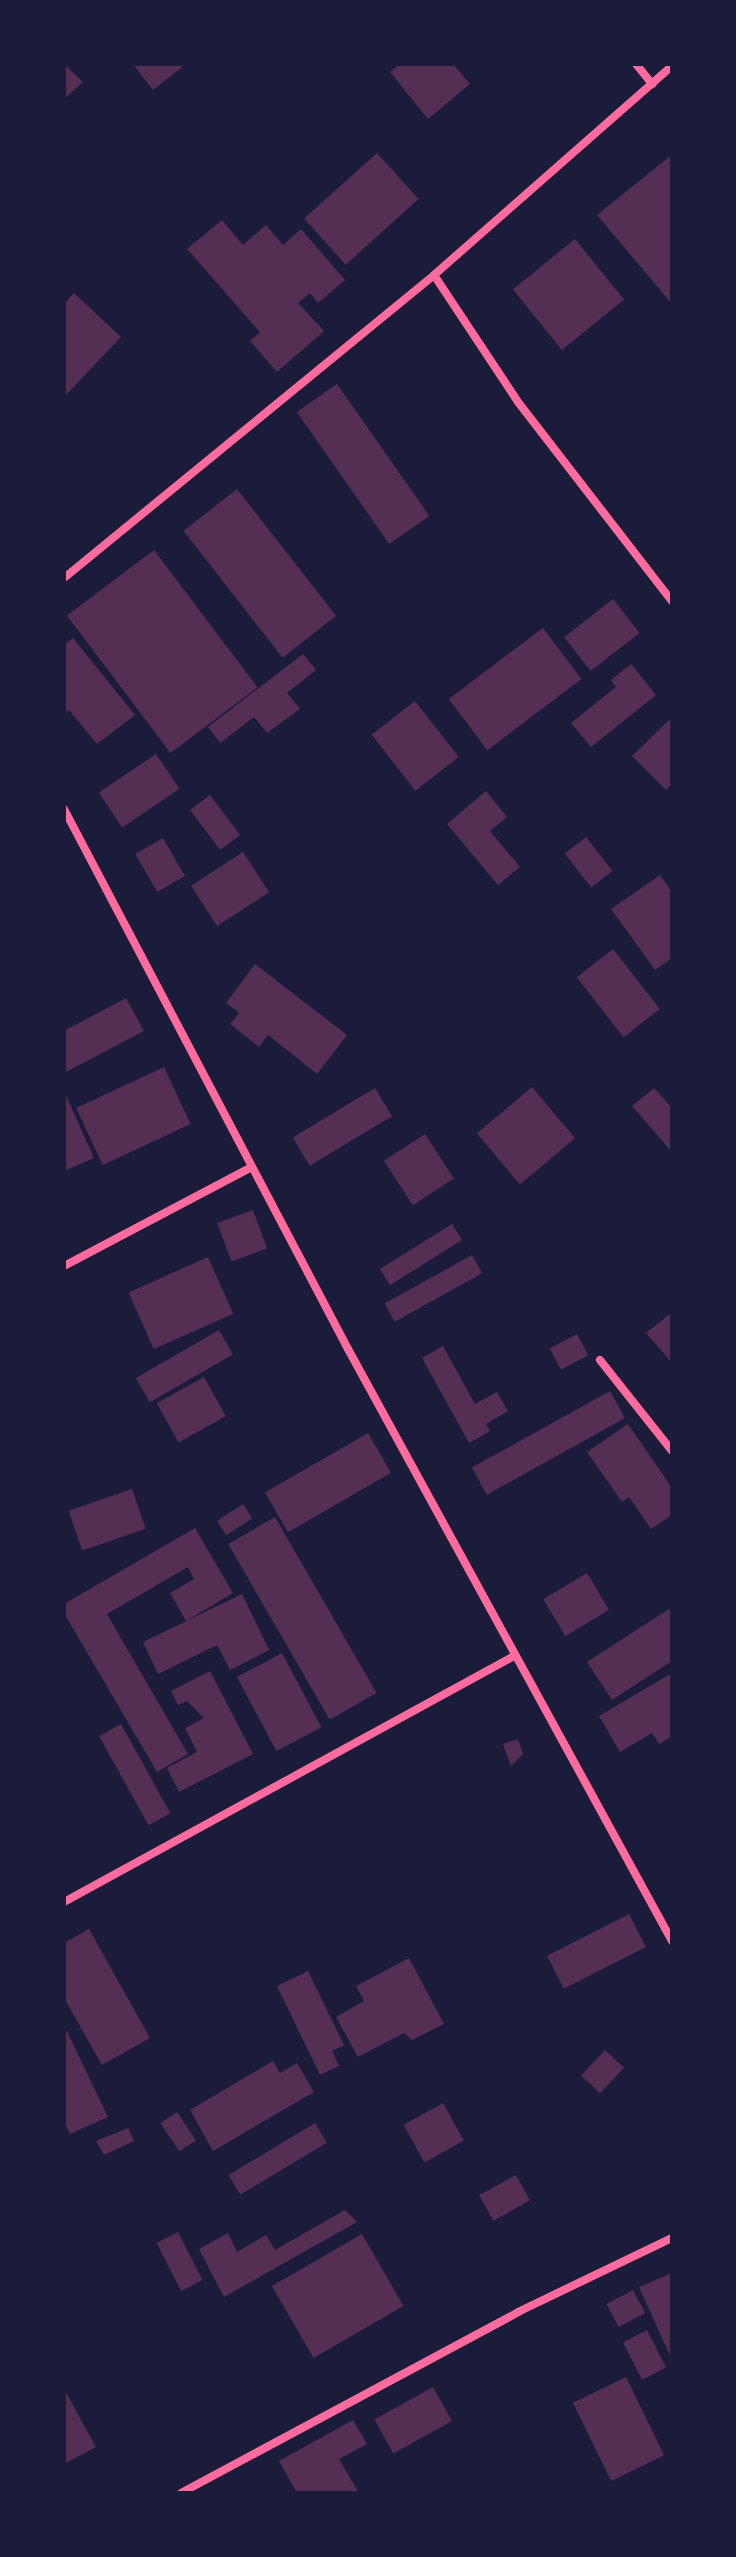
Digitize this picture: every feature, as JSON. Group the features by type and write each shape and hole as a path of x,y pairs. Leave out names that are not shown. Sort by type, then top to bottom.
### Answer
{"street":[{"path":"636,64 652,84"},
{"path":"64,578 434,275 672,66"},
{"path":"434,275 518,402 672,601"},
{"path":"64,809 514,1656 672,1941"},
{"path":"64,1266 252,1167"},
{"path":"600,1360 672,1451"},
{"path":"64,1902 514,1656"},
{"path":"181,2493 518,2312 672,2238"}],"building":[{"path":"64,64 83,82 64,99"},
{"path":"133,64 186,64 153,90"},
{"path":"400,64 453,64 470,84 428,119 390,72"},
{"path":"377,153 418,199 346,265 304,219"},
{"path":"669,157 672,160 672,304 597,215"},
{"path":"222,220 243,245 266,225 283,245 301,229 345,280 318,303 310,293 298,303 324,331 277,372 250,341 260,332 187,249"},
{"path":"575,239 624,300 562,350 513,289"},
{"path":"74,293 121,337 64,397 64,304"},
{"path":"337,384 429,516 389,544 297,412"},
{"path":"237,489 336,616 283,658 183,531"},
{"path":"154,550 258,687 170,753 67,616"},
{"path":"613,599 639,633 591,671 564,637"},
{"path":"543,628 582,679 487,750 449,699"},
{"path":"73,638 135,715 97,744 69,710 64,714 64,645"},
{"path":"303,654 316,670 287,693 300,709 267,733 254,717 220,743 208,727"},
{"path":"631,664 656,695 591,747 571,723 616,687 611,680"},
{"path":"415,701 459,757 415,791 372,735"},
{"path":"670,719 672,784 666,790 632,756"},
{"path":"156,754 179,789 122,827 99,793"},
{"path":"486,791 507,817 490,831 520,867 498,885 447,824"},
{"path":"210,795 240,835 220,850 190,810"},
{"path":"586,837 612,871 591,888 565,854"},
{"path":"163,838 185,876 157,892 135,854"},
{"path":"243,852 269,892 217,926 191,886"},
{"path":"660,875 672,892 672,958 655,970 611,909"},
{"path":"613,949 660,1009 624,1037 577,977"},
{"path":"255,964 347,1035 317,1074 268,1035 259,1047 230,1024 239,1013 226,1003"},
{"path":"126,998 144,1031 64,1073 64,1031"},
{"path":"164,1067 191,1124 103,1165 76,1108"},
{"path":"532,1087 575,1138 520,1185 477,1133"},
{"path":"375,1088 392,1116 310,1166 293,1137"},
{"path":"654,1088 672,1108 672,1152 632,1106"},
{"path":"64,1091 94,1158 64,1171"},
{"path":"425,1134 454,1178 413,1205 384,1161"},
{"path":"253,1210 267,1249 231,1262 217,1223"},
{"path":"452,1224 462,1240 390,1285 380,1269"},
{"path":"472,1255 482,1273 395,1322 385,1303"},
{"path":"208,1257 233,1314 154,1349 129,1292"},
{"path":"672,1312 672,1363 646,1333"},
{"path":"219,1330 233,1354 150,1402 136,1378"},
{"path":"577,1334 588,1355 561,1370 550,1349"},
{"path":"443,1346 475,1404 497,1392 508,1411 486,1424 490,1431 469,1443 422,1358"},
{"path":"204,1377 226,1416 179,1443 157,1403"},
{"path":"610,1391 625,1418 487,1495 472,1468"},
{"path":"628,1424 672,1488 672,1515 651,1529 629,1497 622,1502 587,1452"},
{"path":"368,1433 391,1473 288,1532 265,1493"},
{"path":"132,1489 146,1529 82,1551 69,1511"},
{"path":"243,1504 252,1518 226,1535 217,1521"},
{"path":"275,1517 376,1693 330,1720 228,1544"},
{"path":"195,1528 233,1593 186,1621 170,1593 194,1579 188,1567 107,1614 188,1754 157,1772 64,1613 64,1604"},
{"path":"587,1573 609,1610 565,1636 543,1599"},
{"path":"242,1594 269,1650 230,1670 217,1645 158,1674 143,1642"},
{"path":"672,1607 672,1661 612,1700 587,1662"},
{"path":"282,1653 321,1727 276,1751 237,1677"},
{"path":"210,1671 253,1754 179,1792 167,1768 197,1752 185,1728 204,1718 187,1701 178,1705 171,1691"},
{"path":"672,1673 672,1736 659,1744 652,1733 620,1752 599,1716"},
{"path":"121,1724 170,1813 149,1825 99,1736"},
{"path":"518,1739 523,1754 511,1766 503,1744"},
{"path":"629,1914 646,1947 564,1989 547,1956"},
{"path":"89,1929 150,2038 102,2065 64,1998 64,1943"},
{"path":"409,1958 444,2024 412,2040 404,2033 358,2057 336,2017 364,2001 356,1986"},
{"path":"308,1971 344,2045 332,2051 339,2066 320,2075 277,1986"},
{"path":"64,2025 108,2117 70,2134 64,2121"},
{"path":"605,2050 624,2068 600,2093 581,2076"},
{"path":"273,2061 280,2073 297,2063 314,2092 213,2151 190,2110"},
{"path":"443,2103 464,2141 424,2162 404,2125"},
{"path":"177,2112 196,2140 179,2151 160,2123"},
{"path":"315,2123 327,2143 240,2195 228,2175"},
{"path":"128,2128 134,2141 104,2155 96,2141"},
{"path":"516,2175 530,2200 493,2221 479,2195"},
{"path":"345,2210 357,2222 224,2297 199,2249 228,2233 237,2252 266,2235 275,2250"},
{"path":"178,2232 203,2280 181,2291 157,2243"},
{"path":"362,2234 404,2306 313,2358 272,2286"},
{"path":"672,2273 672,2360 639,2287"},
{"path":"633,2290 645,2313 619,2327 607,2304"},
{"path":"647,2330 666,2367 642,2380 623,2342"},
{"path":"626,2377 664,2455 611,2481 573,2403"},
{"path":"433,2387 452,2421 393,2454 374,2419"},
{"path":"64,2389 96,2447 64,2464"},
{"path":"353,2420 367,2444 339,2459 359,2493 297,2493 279,2461"}]}
